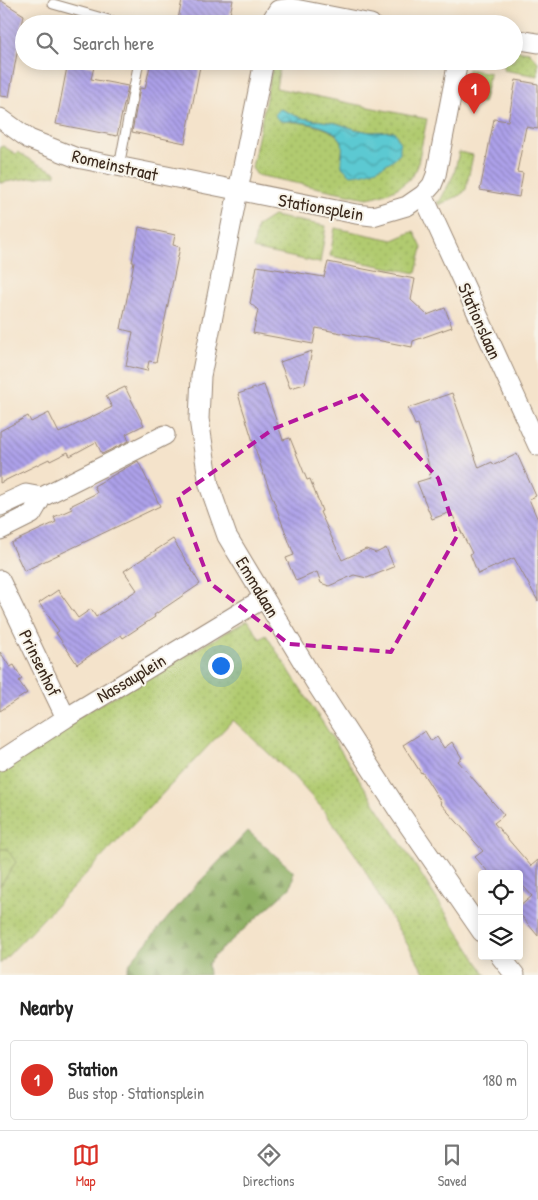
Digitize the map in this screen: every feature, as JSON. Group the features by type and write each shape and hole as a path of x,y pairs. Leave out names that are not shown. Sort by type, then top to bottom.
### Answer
{"street":[{"path":"275,15 278,10 290,8 325,15"},
{"path":"523,40 538,43"},
{"path":"238,192 262,70"},
{"name":"Stationsplein","path":"238,192 373,216 407,206 432,185 436,175 456,70"},
{"name":"Romeinstraat","path":"0,118 29,139 55,151 77,158 238,192"},
{"name":"Emmalaan","path":"238,192 201,376 199,418 209,485 227,536 315,682 387,794 478,926"},
{"name":"Stationslaan","path":"423,194 538,446"},
{"path":"0,530 32,514 42,497 165,435"},
{"path":"0,506 26,494 42,497"},
{"name":"Prinsenhof","path":"0,580 66,718"},
{"name":"Nassauplein","path":"0,761 66,718 264,598"},
{"path":"503,960 515,975"}],"lane":[{"path":"53,4 92,15"},
{"path":"119,167 137,70"}],"highlighted area":[{"path":"361,394 438,478 457,536 391,652 289,644 210,583 178,497 273,429"}],"green space":[{"path":"523,51 529,52 538,62 538,76 503,70 523,70"},
{"path":"272,70 279,70 276,88 427,119 417,168 403,185 382,195 367,198 257,175 252,168","holes":["281,109 301,118 336,123 370,132 394,131 341,157 343,144 338,136 314,125 280,121"]},
{"path":"468,70 490,73 483,103 469,100"},
{"path":"3,146 56,172 56,175 0,183 0,147"},
{"path":"459,152 473,155 466,189 462,194 439,205 437,202 440,201 454,174"},
{"path":"273,216 326,226 320,263 253,249 257,226"},
{"path":"335,228 393,240 414,231 422,248 416,273 330,256"},
{"path":"248,620 260,639 266,635 486,975 426,975 384,906 360,861 321,807 295,778 233,720 0,964 0,768 85,713"},
{"path":"248,831 293,871 290,888 214,956 208,964 209,975 127,975 126,972 131,961 188,894"},
{"path":"0,849 7,849 16,862 0,886"}],"water":[{"path":"281,109 301,118 336,123 370,132 394,131 400,143 400,154 377,169 351,175 342,167 342,142 337,135 318,126 280,121 275,114"}],"building":[{"path":"0,0 24,15 15,15 15,64 9,97 0,96"},
{"path":"182,0 233,0 230,15 179,15"},
{"path":"66,70 93,70 91,79 128,86 117,136 56,124"},
{"path":"149,70 199,70 185,143 132,132 140,88 145,89"},
{"path":"516,80 538,84 538,129 526,127 517,172 523,173 519,197 480,190 494,119 508,121"},
{"path":"139,227 175,235 173,245 180,247 156,362 149,361 147,371 126,366 133,332 121,329"},
{"path":"328,262 415,279 411,300 427,315 445,308 452,327 413,341 412,347 316,328 313,344 253,333 258,310 250,303 257,266 324,277"},
{"path":"312,351 305,384 290,388 280,362"},
{"path":"264,385 283,440 290,438 307,480 310,479 322,511 320,512 342,560 366,549 376,553 386,548 394,567 367,578 354,575 329,586 321,583 317,572 296,581 286,558 294,555 262,470 238,394"},
{"path":"125,387 144,425 126,434 129,441 102,454 96,442 70,456 68,452 50,461 49,459 0,483 0,431 28,416 31,422 49,413 59,433 112,407 106,396"},
{"path":"452,393 479,468 492,462 494,465 517,454 536,496 529,499 538,520 538,601 514,558 478,574 470,554 472,553 451,512 432,519 417,482 430,478 429,475 431,474 418,424 415,425 408,408"},
{"path":"138,461 160,506 24,571 11,543 56,522 54,517 72,509 70,506 97,493 94,486"},
{"path":"173,539 200,584 123,638 121,635 77,664 56,633 59,631 39,603 58,590 78,618 91,609 96,617 137,590 124,571"},
{"path":"0,652 10,667 14,665 22,679 19,681 27,693 0,711"},
{"path":"425,731 431,741 437,737 444,748 452,742 462,758 458,761 504,815 494,823 531,866 538,860 538,936 523,918 523,904 532,896 523,886 523,870 486,870 475,857 483,851 440,803 403,745"}],"place":[{"name":"Station","path":"474,114"}]}
